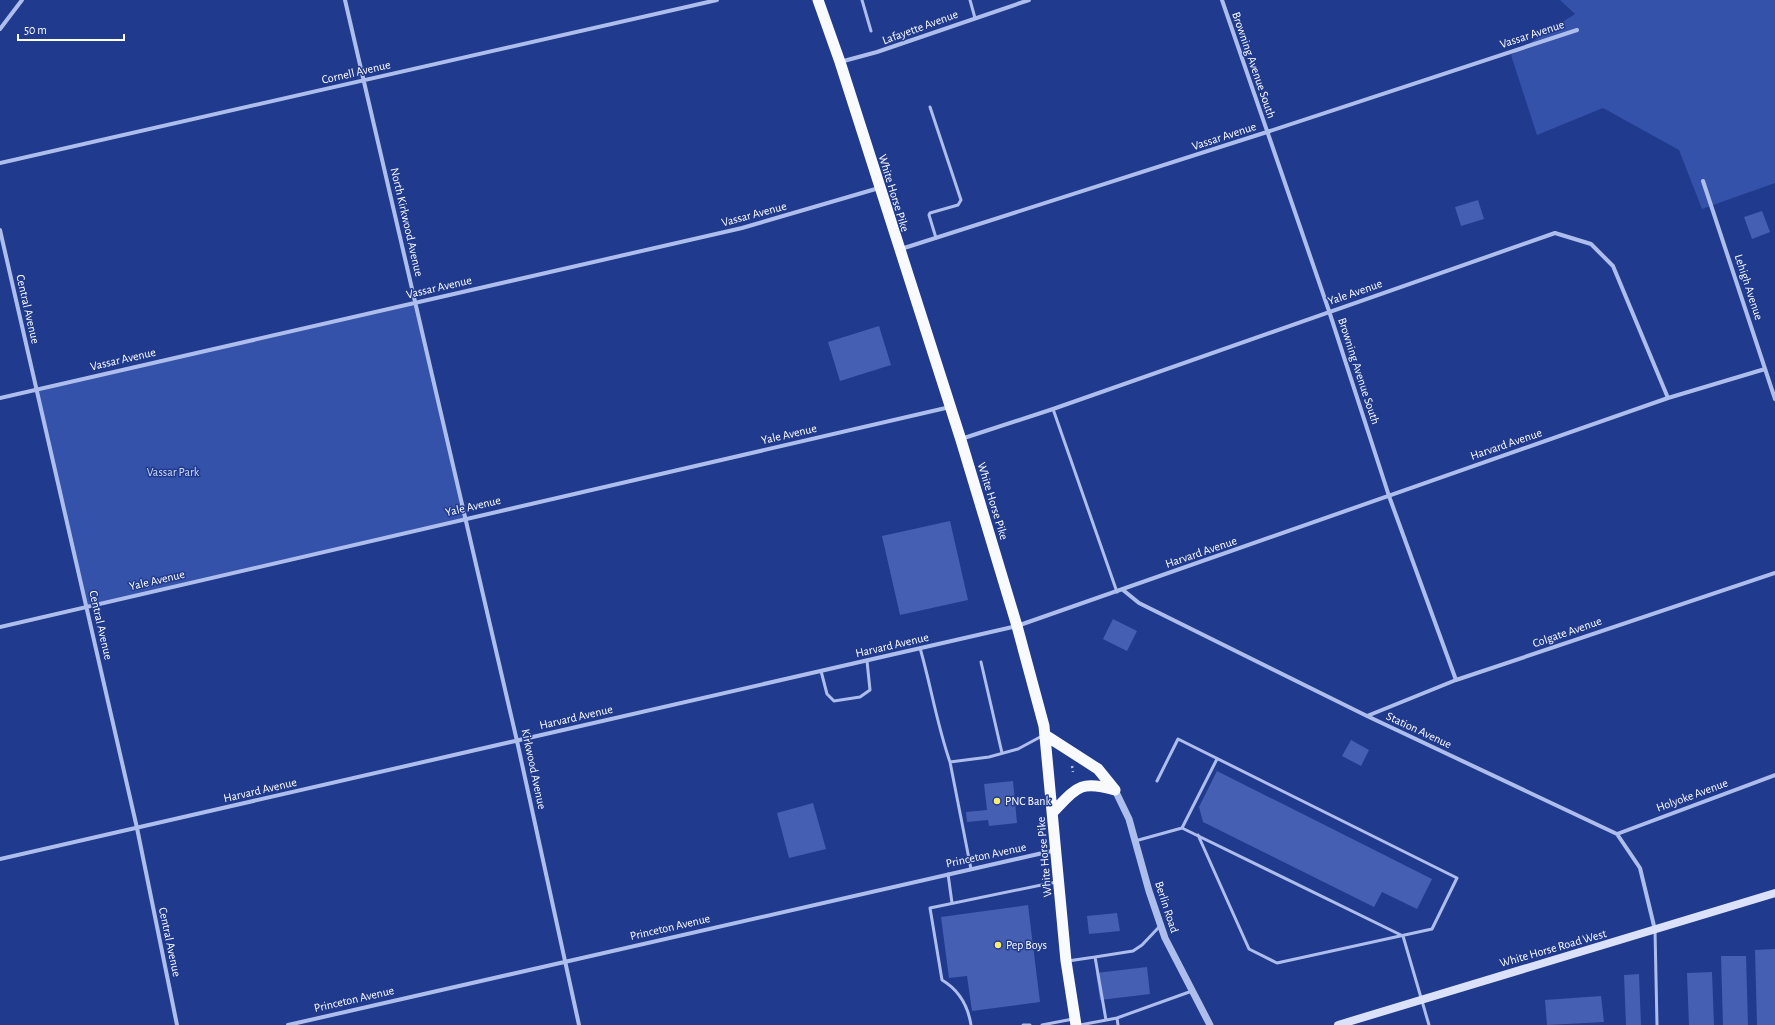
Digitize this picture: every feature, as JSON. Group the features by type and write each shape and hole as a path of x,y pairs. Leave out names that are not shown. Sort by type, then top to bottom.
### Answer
{"highway":[{"name":"White Horse Pike","path":"818,0 840,62 961,440 1017,626 1045,734 1060,881 1066,961 1077,1023"},
{"path":"1045,734 1098,769 1115,790"},
{"path":"1053,812 1079,787 1092,785 1115,790"}],"main road":[{"name":"White Horse Road West","path":"1338,1025 1775,893"}],"street":[{"path":"0,29 22,0"},
{"name":"North Kirkwood Avenue","path":"345,0 466,518"},
{"name":"Cornell Avenue","path":"0,163 716,0"},
{"name":"Lafayette Avenue","path":"840,62 877,52 1029,0"},
{"name":"Browning Avenue South","path":"1222,0 1329,311 1390,496 1456,680"},
{"name":"Vassar Avenue","path":"899,250 1267,132 1577,30"},
{"name":"Lehigh Avenue","path":"1703,181 1775,399"},
{"name":"Vassar Avenue","path":"0,398 742,228 880,188"},
{"name":"Central Avenue","path":"0,230 35,390 87,607 136,828 177,1025"},
{"name":"Yale Avenue","path":"961,440 1554,233 1591,244 1614,266 1668,398"},
{"name":"Harvard Avenue","path":"0,859 1017,626 1668,398 1766,369"},
{"name":"Yale Avenue","path":"0,627 950,407"},
{"name":"Kirkwood Avenue","path":"466,518 517,741 579,1025"},
{"name":"Colgate Avenue","path":"1368,716 1456,680 1775,573"},
{"name":"Station Avenue","path":"1123,590 1139,603 1368,716 1617,834"},
{"name":"Holyoke Avenue","path":"1617,834 1775,775"},
{"name":"Berlin Road","path":"1115,790 1129,819 1165,938 1210,1025"},
{"path":"1617,834 1640,868 1655,930"},
{"name":"Princeton Avenue","path":"288,1025 565,960 1057,850"}],"lane":[{"path":"862,0 871,32"},
{"path":"970,0 975,18"},
{"path":"930,107 961,200 958,205 930,213 929,215 936,238"},
{"path":"1053,409 1117,592"},
{"path":"920,648 932,688 941,736 950,762 971,869"},
{"path":"821,671 827,694 834,700 860,697 870,690 867,661"},
{"path":"981,662 1002,753"},
{"path":"950,762 989,757 1018,749 1045,734"},
{"path":"1157,781 1178,739 1457,878 1432,930 1277,963 1249,949 1198,835"},
{"path":"1182,828 1217,759"},
{"path":"1135,841 1182,828 1403,936 1429,1025"},
{"path":"948,874 952,903"},
{"path":"971,1025 969,1013 963,1000 955,989 942,980 930,908 1060,881"},
{"path":"1066,961 1133,951 1142,945 1161,925"},
{"path":"1655,930 1657,1025"},
{"path":"1095,957 1106,1020"},
{"path":"1042,1025 1077,1023 1117,1018 1192,991"},
{"path":"1117,1018 1118,1025"},
{"path":"1022,1025 1030,1025"}],"green space":[{"path":"1560,0 1775,0 1775,183 1702,209 1679,150 1603,108 1537,135 1511,55 1575,14"},
{"name":"Vassar Park","path":"416,303 466,518 87,607 35,390"}],"building":[{"path":"1478,200 1484,219 1461,226 1455,207"},
{"path":"1762,211 1770,232 1752,239 1744,217"},
{"path":"879,326 891,365 840,381 828,342"},
{"path":"950,521 968,600 900,615 882,536"},
{"path":"1113,619 1137,631 1127,651 1103,639"},
{"path":"1351,740 1369,750 1361,766 1342,756"},
{"path":"1217,771 1432,879 1417,909 1382,892 1374,907 1203,822 1199,807"},
{"path":"1013,781 1017,823 989,826 988,820 967,822 966,812 987,810 984,784"},
{"path":"813,803 826,849 789,858 777,813"},
{"path":"1028,905 1040,1002 972,1011 967,976 949,978 941,917"},
{"path":"1117,913 1120,931 1089,934 1087,916"},
{"path":"1775,949 1775,1025 1757,1025 1755,950"},
{"path":"1721,956 1746,956 1748,1025 1723,1025"},
{"path":"1147,967 1150,994 1100,1000 1096,973"},
{"path":"1712,972 1714,1025 1689,1025 1687,973"},
{"path":"1639,974 1641,1025 1626,1025 1624,975"},
{"path":"1601,996 1604,1022 1547,1025 1545,1000"}],"place":[{"name":"PNC Bank","path":"997,801"},
{"name":"Pep Boys","path":"998,945"}]}
